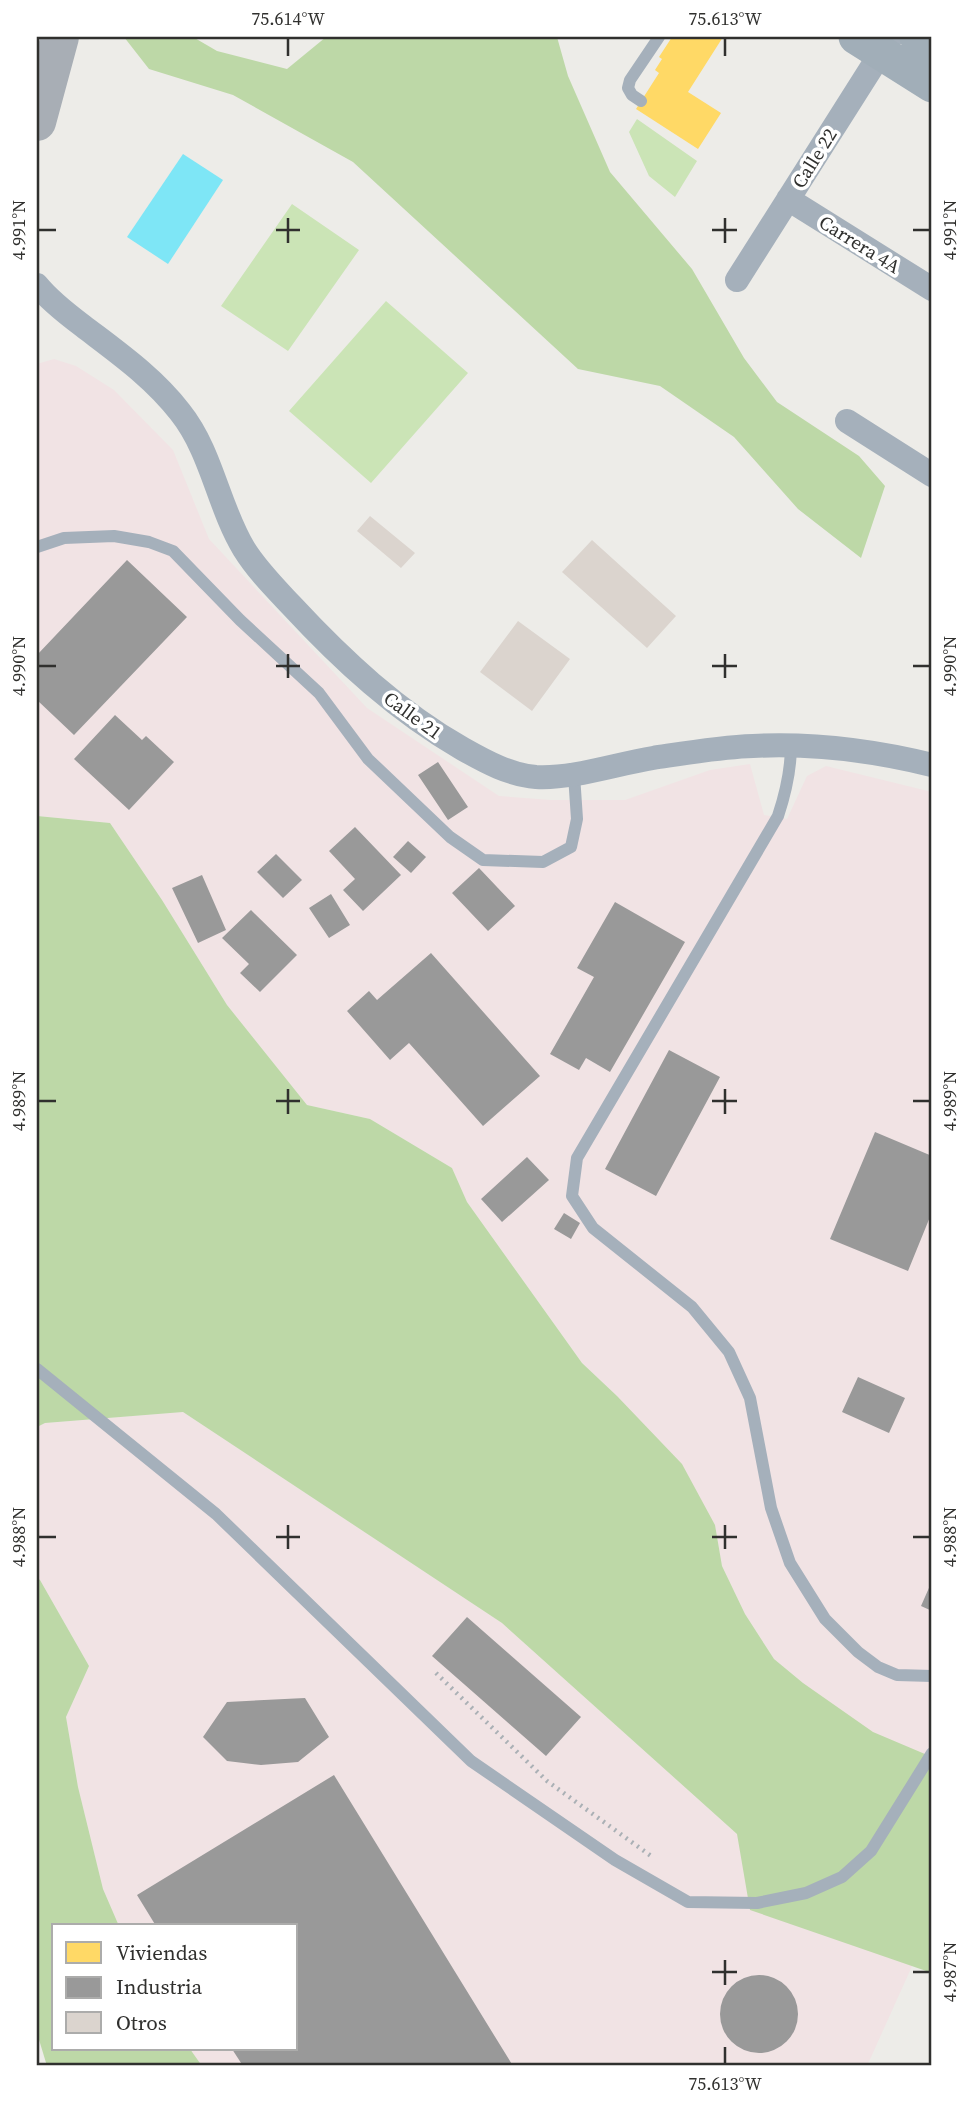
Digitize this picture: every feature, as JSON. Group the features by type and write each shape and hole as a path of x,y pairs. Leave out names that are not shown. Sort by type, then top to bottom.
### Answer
{"highway":[{"path":"37,122 58,45"}],"main road":[{"path":"918,37 932,45"},
{"path":"876,42 932,85"}],"street":[{"name":"Calle 22","path":"737,281 788,200 876,42"},
{"name":"Carrera 4A","path":"788,200 932,289"},
{"name":"Calle 21","path":"37,285 67,314 148,377 181,412 198,439 244,549 280,593 361,676 406,712 450,742 487,762 510,772 553,778 653,758 724,748 791,745 891,755 932,765"},
{"name":"Calle 21","path":"37,304 67,314"},
{"path":"847,421 932,475"}],"lane":[{"path":"641,101 628,88 630,80 659,37"},
{"path":"37,547 64,538 114,536 149,542 173,551 240,620 319,693 368,759 450,837 483,860 544,862 571,848 577,819 574,775"},
{"path":"791,745 786,792 778,816 577,1158 572,1196 593,1228 692,1307 729,1352 750,1398 771,1508 790,1563 825,1619 858,1652 878,1667 897,1675 932,1676"},
{"path":"37,1369 216,1514 471,1761 615,1860 688,1902 757,1903 806,1894 842,1877 872,1851 932,1753"}],"path":[{"path":"436,1673 547,1781 653,1857"}],"shaded area":[{"path":"54,359 76,366 114,390 173,450 209,539 367,708 499,796 551,800 625,800 710,770 750,764 764,815 787,819 807,776 826,766 932,792 932,1922 867,2066 202,2066 191,2050 298,2050 298,1924 118,1924 103,1889 78,1787 66,1717 89,1666 37,1578 37,1427 45,1423 183,1412 502,1623 737,1834 803,1683 774,1659 745,1614 722,1566 715,1525 617,1396 582,1363 467,1202 452,1168 370,1119 307,1105 227,1005 162,900 110,823 37,816 37,364"}],"green space":[{"path":"124,37 193,37 217,51 287,69 326,37 557,37 568,76 610,172 692,269 744,358 777,402 859,456 885,486 861,558 798,509 734,437 660,386 578,369 353,162 233,95 149,69"},
{"path":"637,119 697,161 675,197 649,176 629,132"},
{"path":"292,204 359,250 288,351 221,306"},
{"path":"386,301 468,373 371,483 289,411"},
{"path":"37,816 110,823 162,900 227,1005 307,1105 370,1119 452,1168 467,1202 582,1363 682,1464 715,1525 722,1566 745,1614 774,1659 803,1683 873,1732 932,1757 932,1973 750,1910 737,1834 502,1623 183,1412 45,1423 37,1427"},
{"path":"37,1578 89,1666 66,1717 78,1787 103,1889 118,1924 52,1924 52,2050 191,2050 202,2066 47,2066 37,2033"}],"water":[{"path":"183,154 223,180 168,264 127,237"}],"building: Viviendas":[{"path":"672,37 723,37 688,92 721,113 698,149 636,109 659,73 655,70 662,59 659,57"}],"building: Industria":[{"path":"127,560 187,617 74,735 37,700 37,655"},
{"path":"115,715 142,740 146,736 174,762 129,810 74,759"},
{"path":"438,762 468,807 448,820 418,775"},
{"path":"355,827 401,875 363,911 343,890 355,879 329,851"},
{"path":"408,841 426,857 411,873 393,857"},
{"path":"276,854 302,880 283,898 257,872"},
{"path":"479,868 515,906 488,931 452,893"},
{"path":"202,875 226,930 198,943 172,888"},
{"path":"331,894 350,925 329,938 309,908"},
{"path":"615,902 685,942 610,1072 586,1058 579,1070 550,1054 594,977 577,968"},
{"path":"251,910 297,955 260,992 240,973 249,964 222,938"},
{"path":"431,953 540,1076 483,1126 409,1043 390,1060 347,1011 369,991 377,1000"},
{"path":"669,1050 720,1077 656,1196 605,1169"},
{"path":"875,1132 932,1156 932,1212 908,1271 830,1239"},
{"path":"527,1157 549,1180 502,1222 481,1199"},
{"path":"564,1213 580,1223 571,1239 554,1229"},
{"path":"858,1377 905,1398 889,1433 842,1412"},
{"path":"932,1581 932,1611 921,1606"},
{"path":"467,1617 581,1717 546,1756 432,1656"},
{"path":"305,1698 329,1737 298,1762 261,1765 227,1761 203,1737 227,1702"},
{"path":"334,1775 513,2066 243,2066 233,2050 298,2050 298,1924 155,1924 137,1895"},
{"path":"759,1975 774,1978 791,1992 798,2014 795,2029 781,2046 759,2053 744,2050 727,2036 720,2014 723,1999 737,1982"}],"building: Otros":[{"path":"370,516 415,553 401,568 357,531"},
{"path":"592,540 676,616 647,648 562,572"},
{"path":"518,621 570,659 532,711 480,672"}]}
